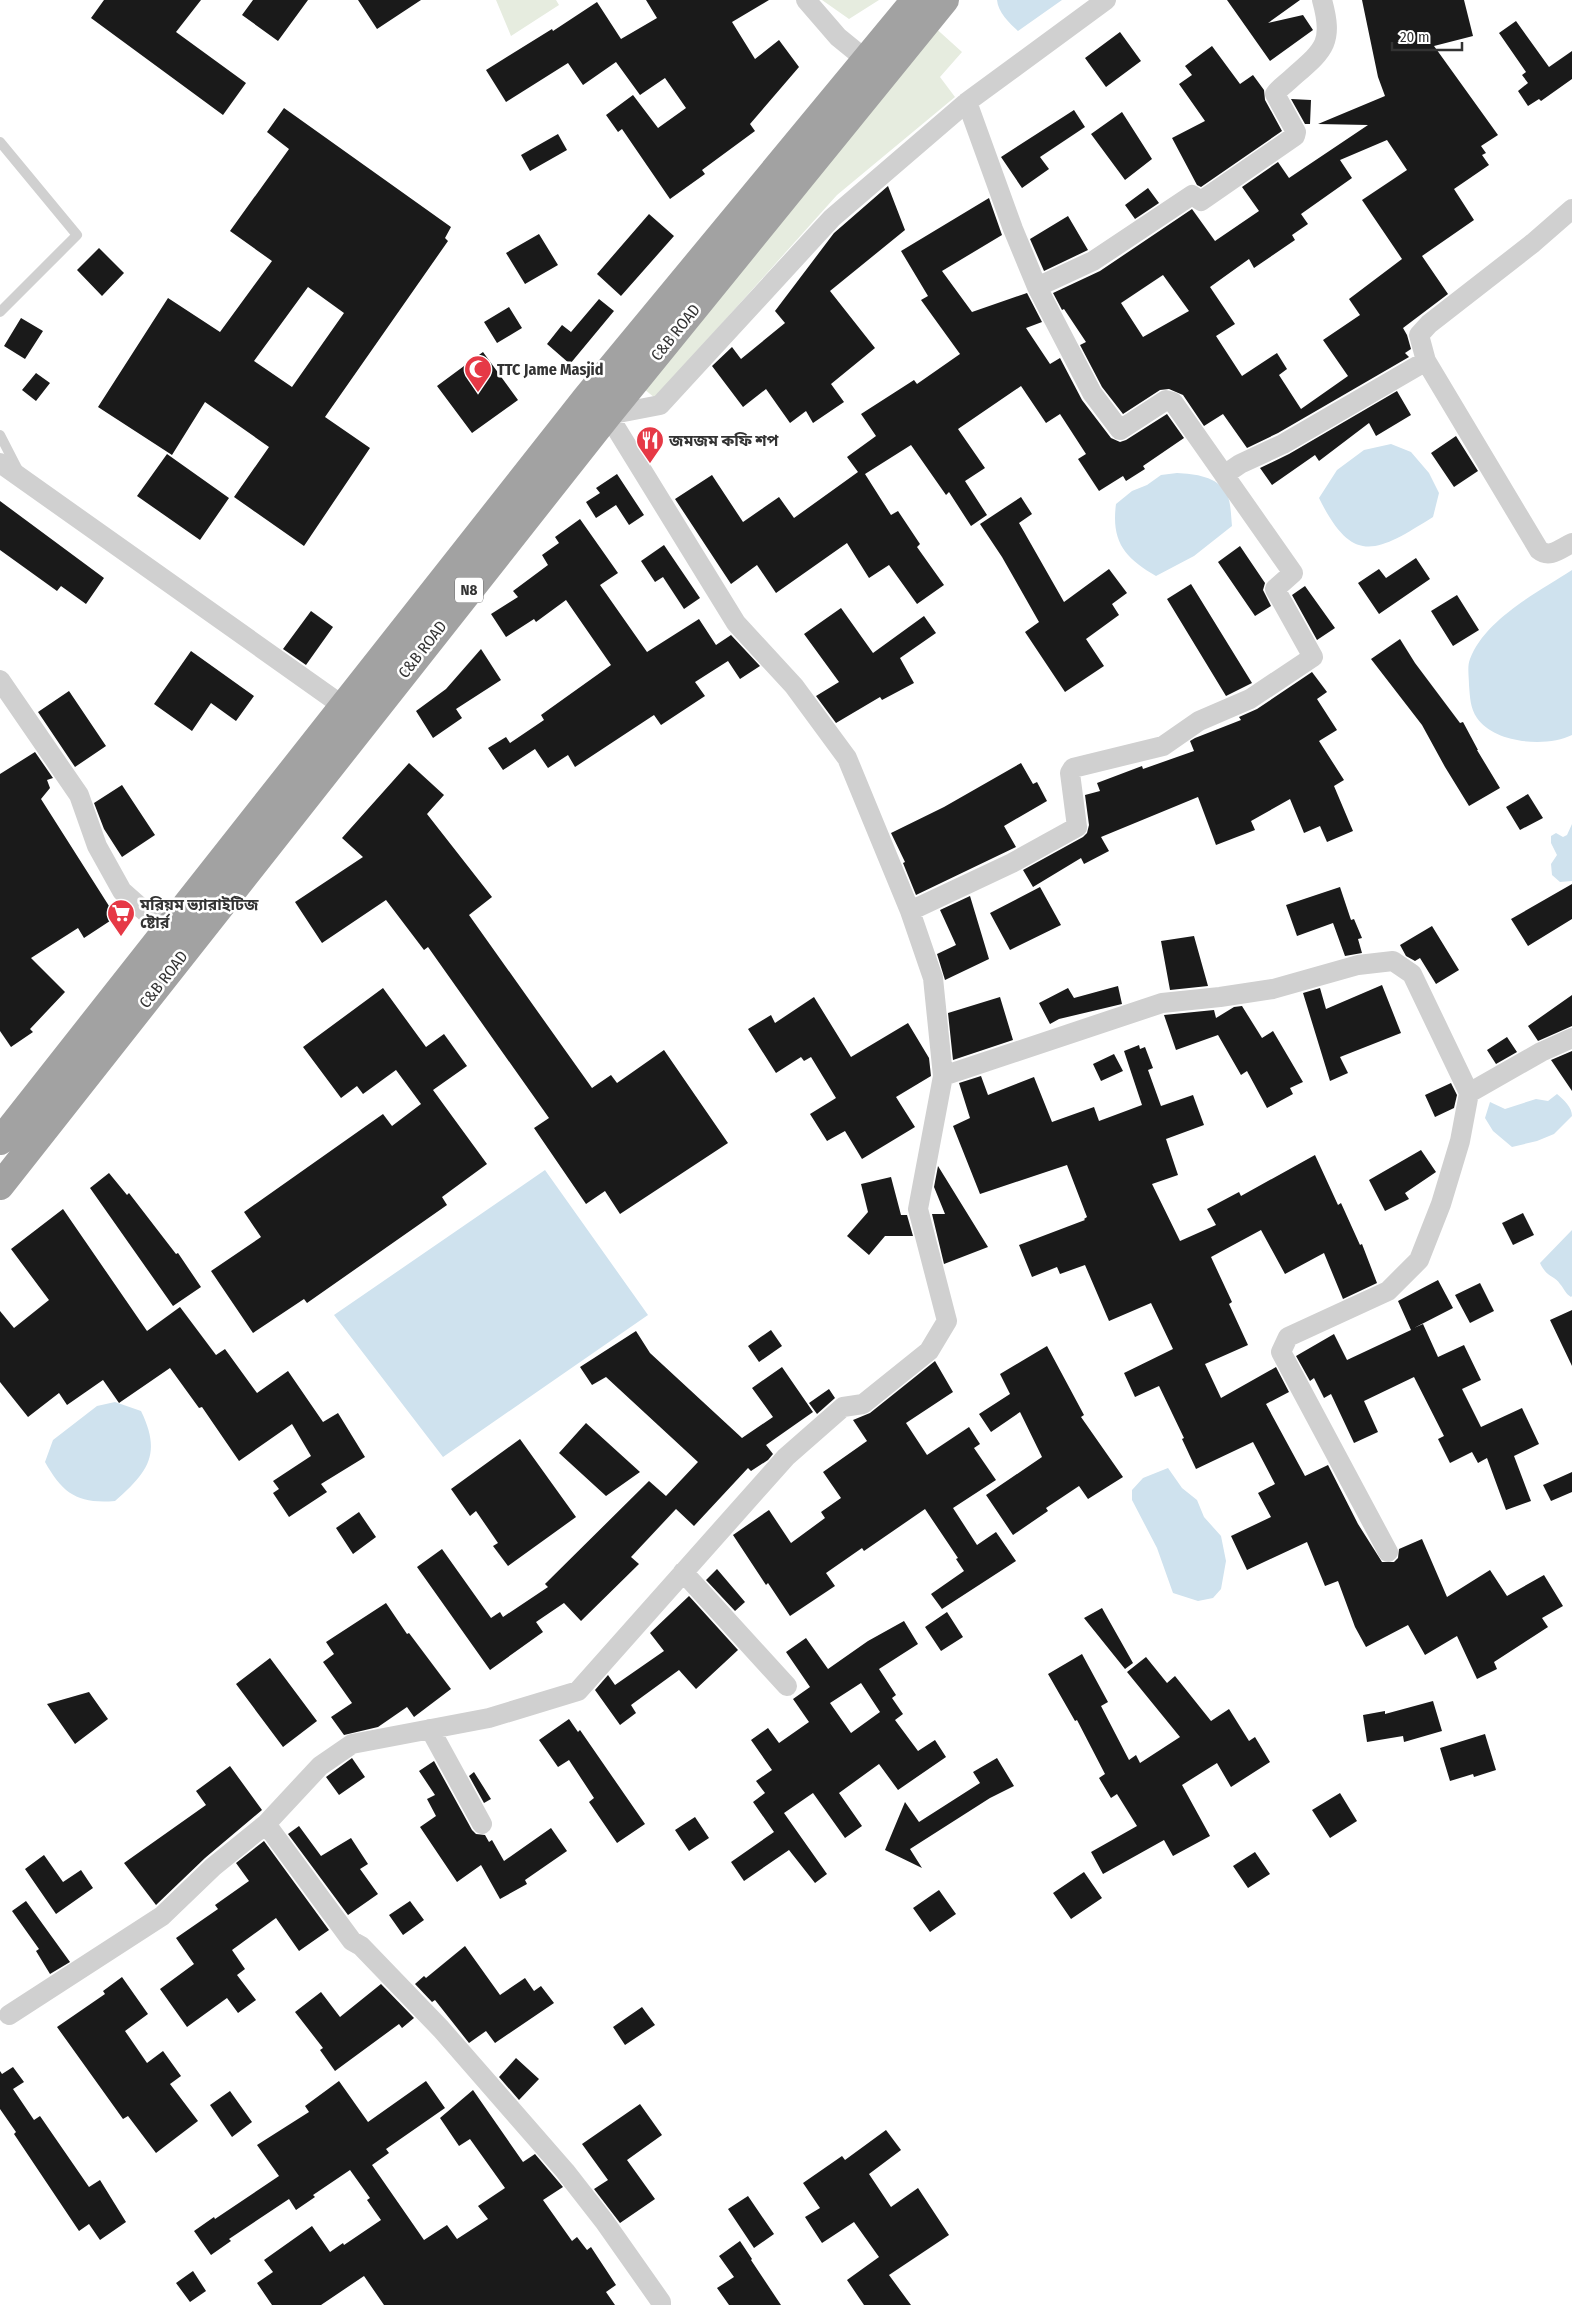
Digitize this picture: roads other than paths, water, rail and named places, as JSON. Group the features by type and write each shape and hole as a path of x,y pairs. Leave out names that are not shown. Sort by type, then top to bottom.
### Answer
{"highway":[{"name":"C&B ROAD","path":"0,1141 586,398 915,0"},
{"name":"C&B ROAD","path":"0,1186 608,415 945,0"}],"street":[{"path":"806,0 838,36 866,59"},
{"path":"9,2015 162,1916 212,1867 266,1824 320,1766 352,1744 489,1718 578,1691 786,1457 843,1407 864,1404 929,1351 947,1322 918,1209 943,1076 933,978 910,911 847,758 794,686 736,622 608,415 660,405 832,218 967,102 1106,0"},
{"path":"1038,287 1093,261 1192,195 1201,201 1295,136 1296,132 1276,94 1317,56 1327,38 1328,22 1322,0"},
{"path":"910,911 1012,864 1074,829 1077,824 1070,773 1073,768 1163,746 1199,721 1250,699 1313,657 1275,590 1293,573 1224,476 1191,425 1170,399 1122,429 1118,428 1092,393 1038,287 1013,228 967,102"},
{"path":"1572,209 1533,243 1429,324 1419,336 1426,361 1539,550 1544,554 1551,554 1572,543"},
{"path":"1224,476 1240,464 1283,444 1426,361"},
{"path":"0,463 343,706"},
{"path":"0,680 79,795 97,846 122,891 166,930"},
{"path":"943,1076 1162,1003 1273,989 1358,965 1393,961 1412,974 1469,1093 1460,1141 1447,1186 1419,1260 1388,1292 1288,1337 1281,1352 1388,1552"},
{"path":"1469,1093 1541,1052 1572,1038"},
{"path":"683,1572 787,1686"},
{"path":"430,1729 482,1824"},
{"path":"266,1824 352,1941 361,1946 441,2029 565,2171 604,2220 661,2302 661,2305"}],"lane":[{"path":"0,142 77,235 0,312"},
{"path":"0,435 23,480"}],"water":[{"path":"997,0 1062,0 1018,31 1002,13"},
{"path":"1391,444 1411,452 1429,473 1439,493 1433,517 1396,539 1381,545 1355,544 1343,535 1331,520 1319,498 1337,470 1364,450"},
{"path":"1177,473 1205,477 1218,483 1227,494 1232,526 1194,556 1156,576 1136,563 1122,548 1116,529 1116,504 1132,491 1147,485 1161,475"},
{"path":"1572,570 1572,735 1561,739 1535,742 1521,741 1495,733 1477,718 1473,710 1468,668 1470,659 1487,631 1500,619 1529,597"},
{"path":"1572,824 1572,881 1560,882 1552,875 1551,864 1557,855 1551,843 1551,836 1556,833 1563,837 1567,835"},
{"path":"1557,1094 1565,1101 1572,1116 1554,1134 1537,1141 1512,1147 1493,1131 1485,1118 1490,1102 1505,1109 1536,1099 1548,1101"},
{"path":"545,1170 648,1315 443,1457 334,1315"},
{"path":"1572,1230 1571,1297 1558,1281 1545,1271 1540,1263"},
{"path":"115,1402 141,1411 150,1439 151,1451 148,1461 136,1481 115,1501 91,1501 73,1495 58,1482 45,1462 53,1440 97,1406"},
{"path":"1168,1468 1182,1488 1197,1500 1204,1517 1221,1536 1226,1561 1221,1589 1213,1598 1198,1601 1173,1593 1157,1548 1132,1500 1132,1490 1143,1478"}],"place":[{"name":"TTC Jame Masjid","path":"478,393"},
{"name":"জমজম কফি শপ","path":"650,464"},
{"name":"মরিয়ম ভ্যারাইটিজ ষ্টোর্র","path":"121,937"}]}
